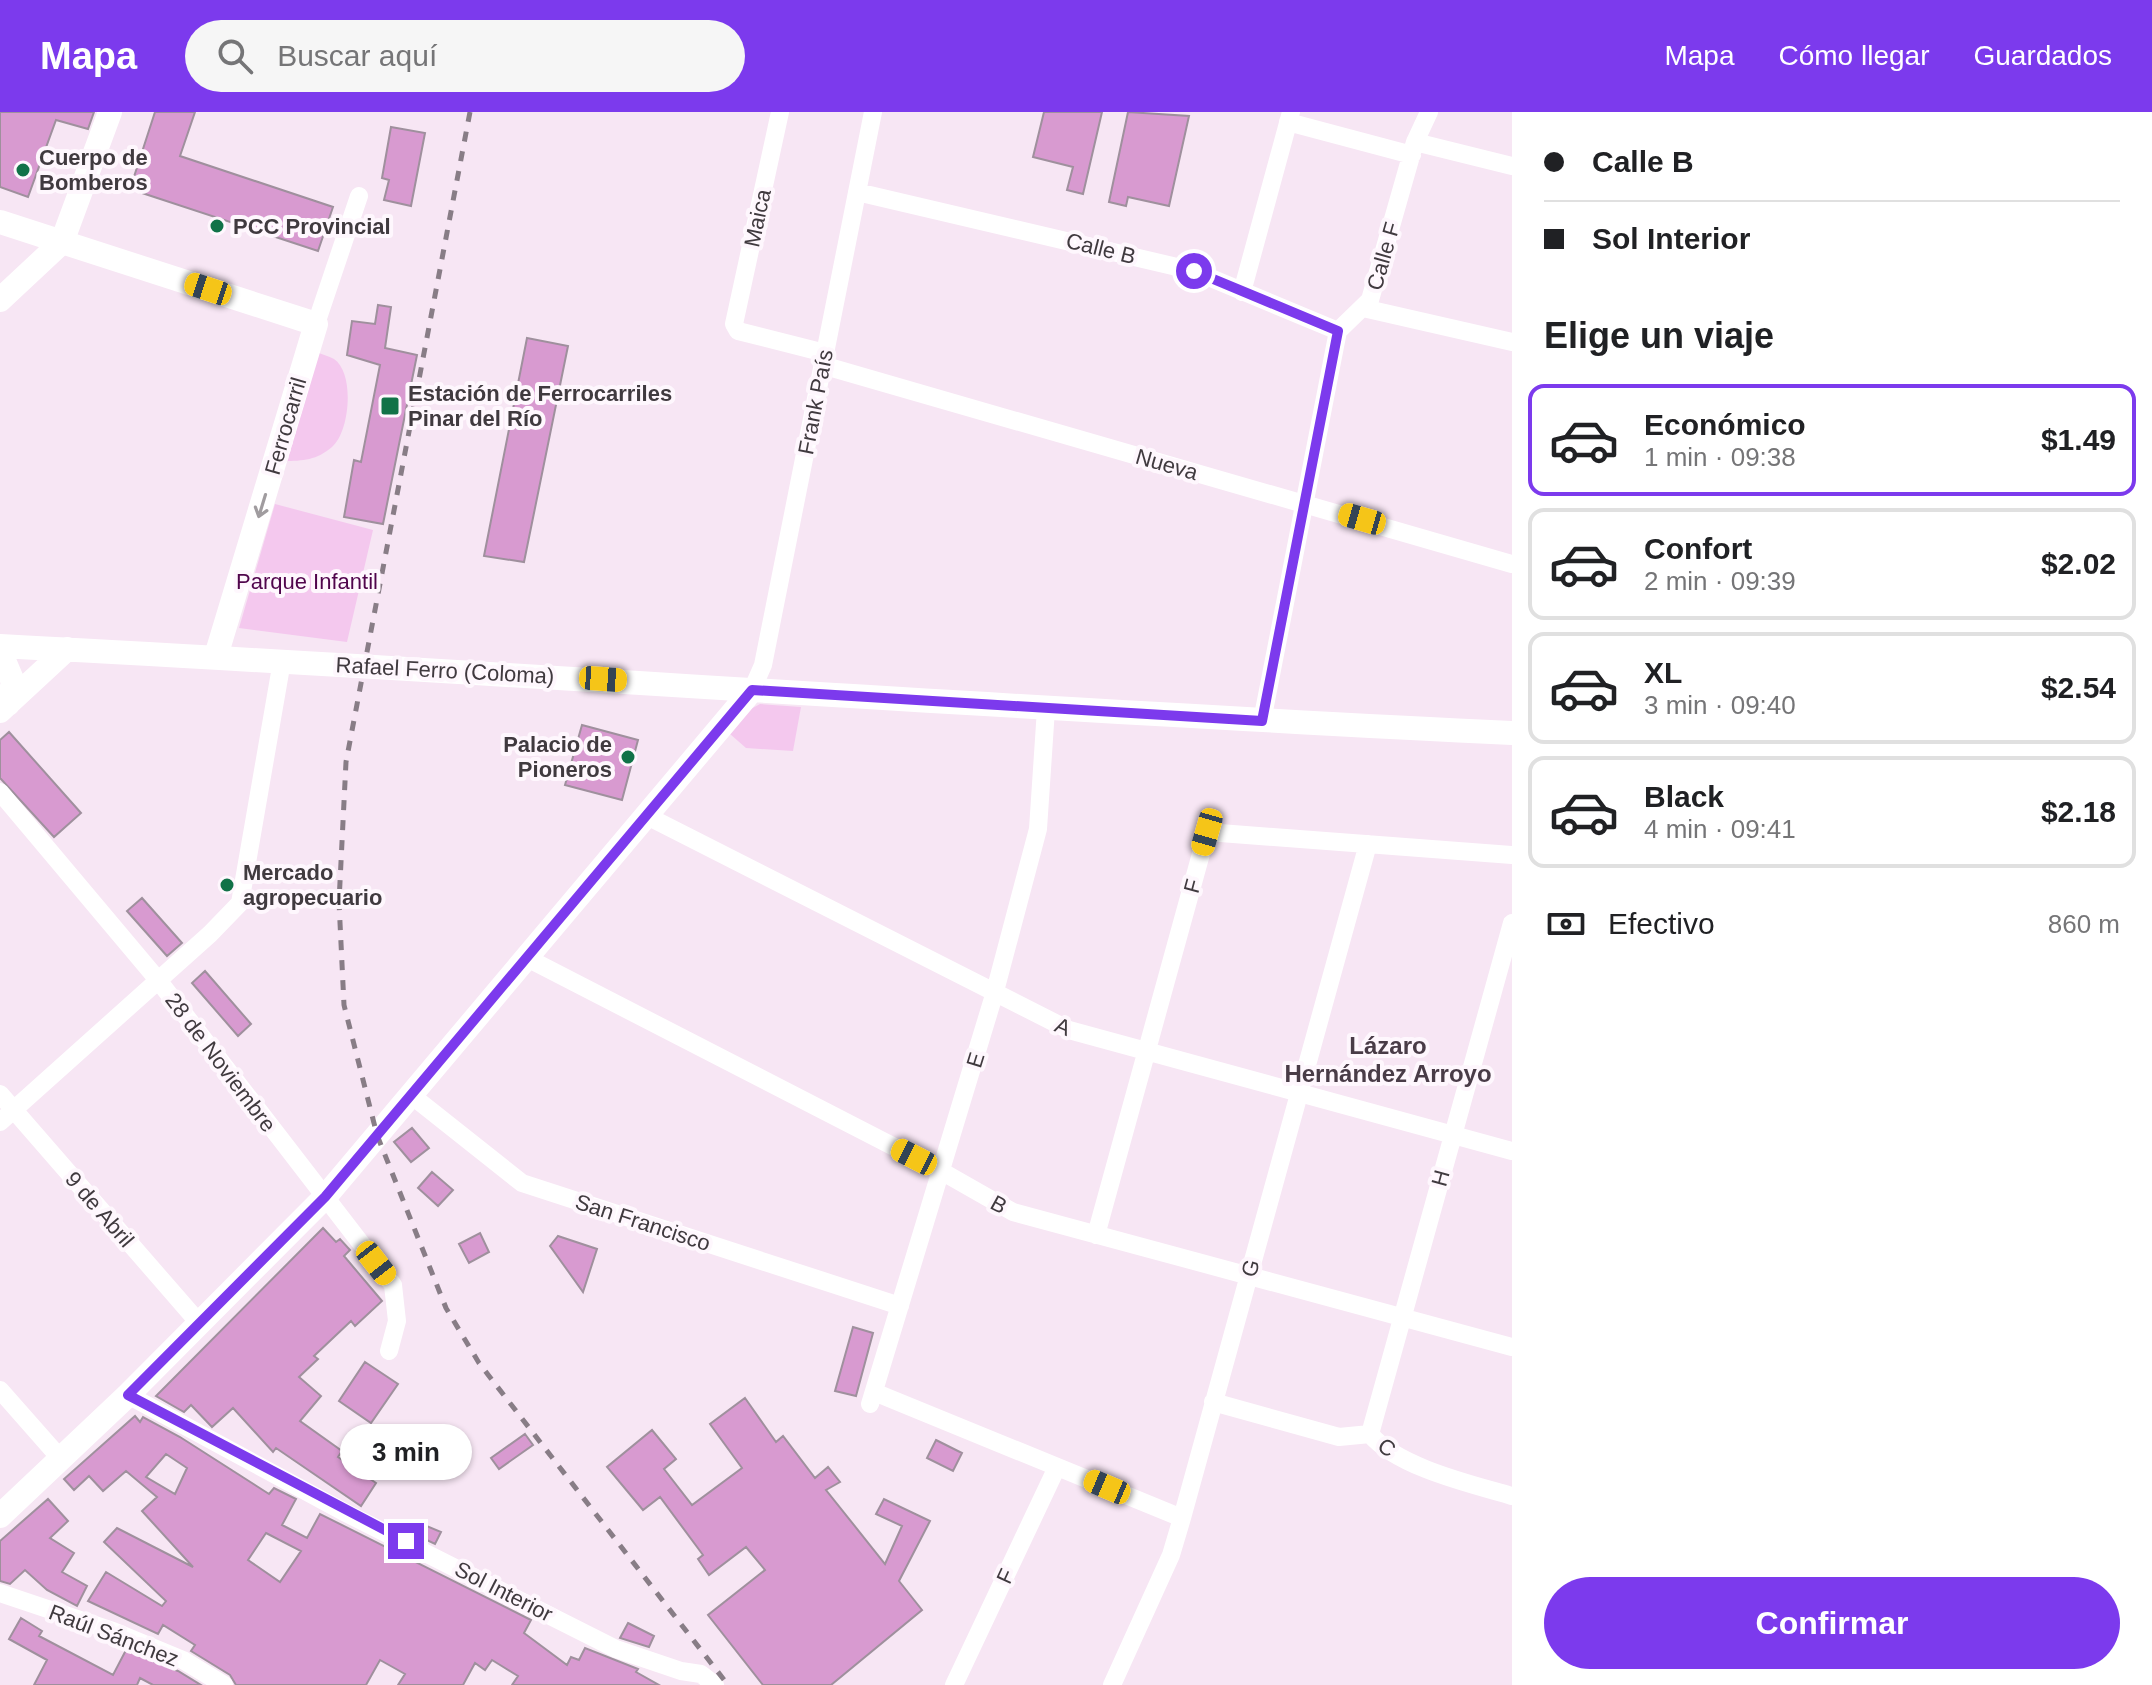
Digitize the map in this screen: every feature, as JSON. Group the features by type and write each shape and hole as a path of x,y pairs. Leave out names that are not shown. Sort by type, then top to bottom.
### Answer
{"main road":[{"path":"0,300 62,242 110,112"},
{"path":"0,222 316,324"},
{"name":"Ferrocarril","path":"216,656 316,324"},
{"path":"0,648 13,682 4,707"},
{"name":"Rafael Ferro (Coloma)","path":"0,648 216,656 1046,709 1512,733"},
{"path":"4,707 67,649"},
{"path":"0,1516 128,1395 325,1197 752,690"}],"street":[{"name":"Maica","path":"734,324 780,112"},
{"name":"Frank País","path":"752,690 763,665 873,112"},
{"name":"Calle F","path":"1338,331 1370,300 1413,148 1429,112"},
{"path":"1242,292 1290,117 1413,148 1512,166"},
{"name":"Calle B","path":"857,192 1194,271 1338,331"},
{"name":"Ferrocarril","path":"316,324 359,196"},
{"path":"1363,308 1512,342"},
{"name":"Nueva","path":"734,324 738,331 823,359 1512,564"},
{"path":"1262,721 1307,503 1338,331"},
{"path":"7,1116 240,903 282,661"},
{"name":"E","path":"1046,709 1038,829 994,995 872,1398 1057,1467"},
{"name":"28 de Noviembre","path":"0,792 158,980 393,1285 397,1321 389,1351"},
{"name":"A","path":"647,816 994,995 1069,1030 1512,1151"},
{"name":"F","path":"1096,1235 1207,832 1512,855"},
{"name":"G","path":"1112,1685 1171,1555 1368,844"},
{"name":"H","path":"1370,1434 1512,923"},
{"name":"B","path":"527,958 941,1171 1013,1212 1512,1347"},
{"name":"9 de Abril","path":"0,1094 7,1116 200,1324"},
{"name":"San Francisco","path":"411,1095 522,1183 900,1306"},
{"path":"0,1390 60,1458"},
{"name":"Sol Interior","path":"128,1395 346,1513 616,1649 676,1678 701,1674 715,1685"},
{"name":"C","path":"1213,1402 1339,1437 1370,1434 1382,1449 1460,1481 1512,1496"},
{"path":"1057,1467 1182,1518"},
{"name":"F","path":"954,1685 1057,1467"},
{"name":"Raúl Sánchez","path":"0,1593 113,1631 183,1660 224,1685"}],"green space":[{"path":"316,352 334,359 345,377 348,403 343,429 332,447 321,455 284,461"},
{"name":"Parque Infantil","path":"275,504 373,530 347,642 239,628"},
{"path":"760,704 801,707 793,751 746,748 730,734 749,710"}],"building":[{"name":"Cuerpo de Bomberos","path":"0,112 94,112 88,129 56,120 28,197 0,187"},
{"path":"155,112 195,112 180,156 333,207 318,251 130,189"},
{"path":"1044,112 1102,112 1083,194 1067,190 1073,167 1033,157"},
{"path":"1128,112 1189,116 1169,206 1128,197 1126,206 1109,202"},
{"path":"391,127 425,133 411,206 384,200 389,180 382,178"},
{"path":"378,305 391,307 385,348 417,355 383,524 344,517 354,460 361,462 380,365 347,355 352,321 375,324"},
{"path":"527,338 568,346 524,562 484,556"},
{"path":"582,725 638,740 622,800 565,785"},
{"path":"9,732 81,813 54,837 0,778 0,740"},
{"path":"142,898 182,943 167,956 127,911"},
{"path":"205,971 251,1024 238,1036 192,983"},
{"path":"412,1128 429,1148 411,1162 394,1142"},
{"path":"432,1172 453,1190 438,1206 418,1188"},
{"path":"323,1228 336,1242 340,1239 350,1250 344,1256 382,1301 355,1326 351,1321 314,1356 318,1359 299,1377 321,1396 300,1421 342,1451 338,1457 376,1483 361,1506 276,1448 273,1452 233,1408 212,1427 191,1405 184,1412 156,1396"},
{"path":"480,1233 489,1252 469,1263 459,1244"},
{"path":"558,1236 597,1249 583,1292 550,1246"},
{"path":"853,1327 873,1333 856,1396 835,1391"},
{"path":"365,1362 398,1384 371,1423 339,1401"},
{"path":"745,1398 776,1442 783,1436 815,1478 828,1467 840,1482 826,1490 885,1564 902,1526 876,1514 884,1499 930,1521 899,1581 922,1610 831,1685 763,1685 708,1615 765,1570 746,1547 709,1575 698,1559 703,1555 660,1497 643,1510 607,1467 652,1430 676,1459 664,1469 692,1505 742,1468 710,1424"},
{"path":"135,1416 140,1422 143,1417 269,1494 274,1488 296,1499 282,1525 307,1538 320,1514 531,1620 524,1633 567,1665 571,1657 579,1660 585,1648 638,1669 636,1672 659,1685 512,1685 518,1676 492,1660 485,1670 475,1663 463,1685 398,1685 405,1674 380,1660 366,1685 236,1685 230,1675 191,1651 195,1645 163,1625 158,1634 88,1601 106,1572 162,1606 166,1601 104,1542 117,1528 193,1567 142,1511 157,1497 126,1471 103,1491 89,1476 74,1490 64,1479","holes":["166,1454 187,1468 175,1494 146,1477","266,1533 301,1551 280,1582 248,1560"]},
{"path":"525,1434 533,1445 499,1469 491,1458"},
{"path":"936,1440 962,1453 953,1471 927,1458"},
{"path":"48,1499 68,1521 50,1538 74,1553 62,1572 87,1586 77,1606 47,1590 25,1570 10,1584 0,1581 0,1541"},
{"path":"417,1522 441,1532 435,1544 412,1533"},
{"path":"21,1618 42,1631 39,1636 113,1675 126,1650 178,1671 201,1685 153,1685 140,1678 137,1685 34,1685 47,1660 9,1639"},
{"path":"628,1623 654,1636 649,1647 620,1638"}],"railway":[{"path":"470,112 346,762 339,902 344,1005 377,1135 446,1308 479,1363 728,1685"}],"place":[{"name":"Cuerpo de Bomberos","path":"23,170"},
{"name":"PCC Provincial","path":"217,226"},
{"name":"Estación de Ferrocarriles Pinar del Río","path":"390,406"},
{"name":"Palacio de Pioneros","path":"628,757"},
{"name":"Mercado agropecuario","path":"227,885"}],"district":[{"name":"Lázaro Hernández Arroyo","path":"1388,1060"}],"route":[{"path":"406,1541 346,1513 128,1395 325,1197 752,690 1262,721 1307,503 1338,331 1194,271"}]}
